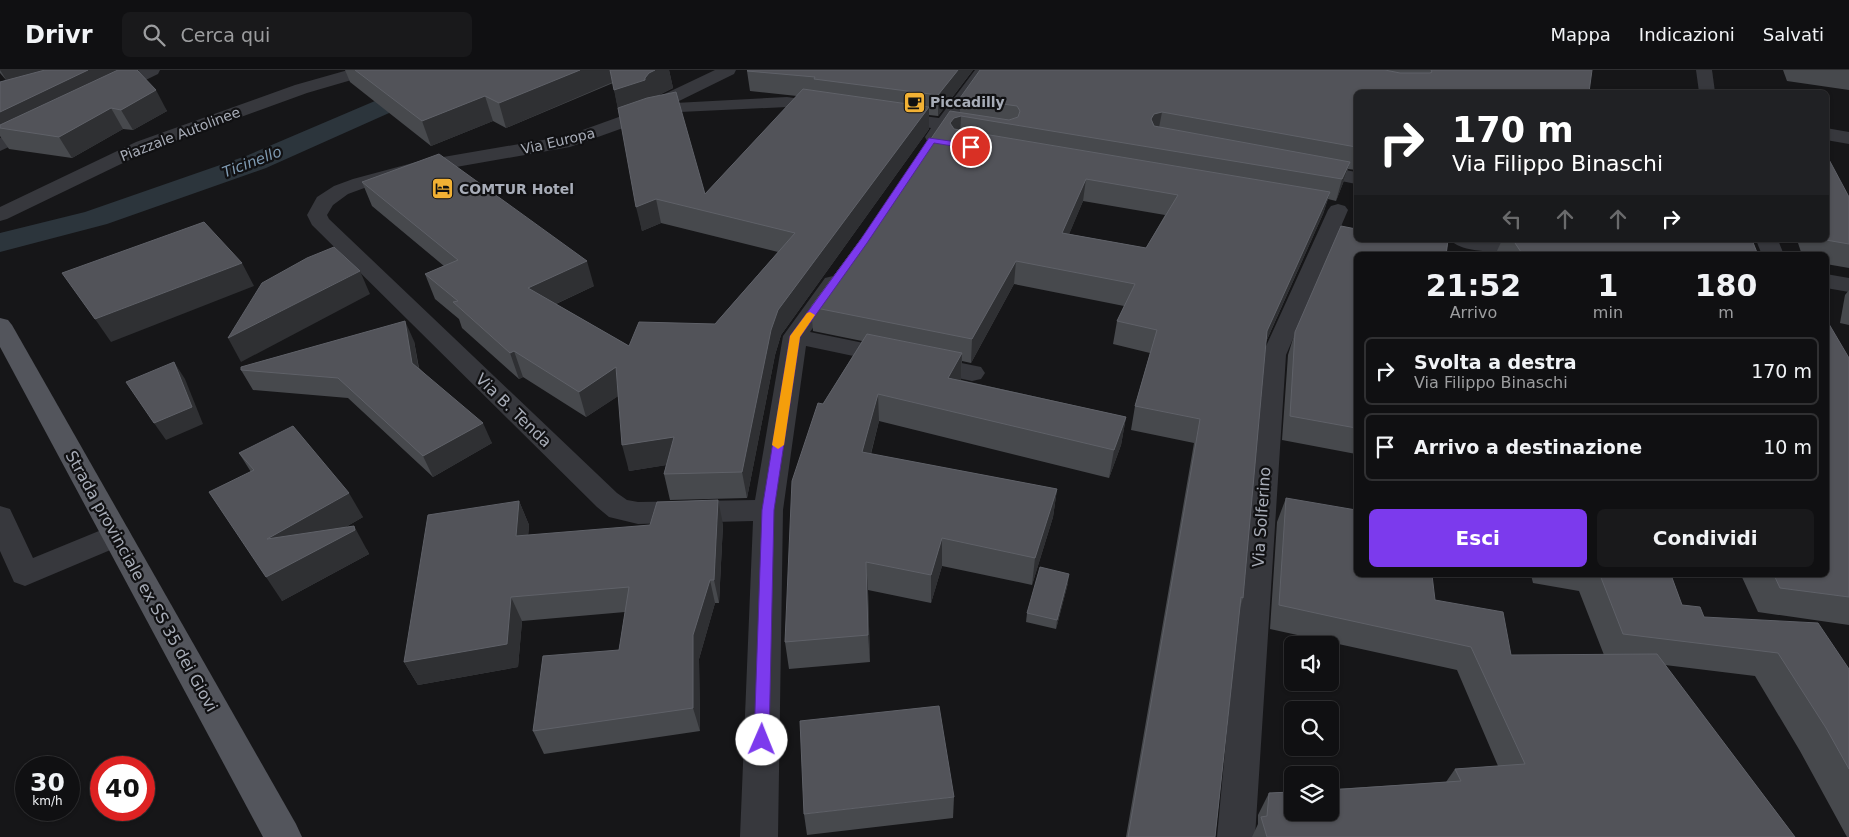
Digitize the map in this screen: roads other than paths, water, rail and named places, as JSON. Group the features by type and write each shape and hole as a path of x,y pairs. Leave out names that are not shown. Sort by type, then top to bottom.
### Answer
{"main road":[{"name":"Strada provinciale ex SS 35 dei Giovi","path":"1,331 283,837"}],"street":[{"path":"90,101 152,70"},
{"name":"Piazzale Autolinee","path":"0,215 143,146 301,89 366,70"},
{"path":"640,115 649,108 728,70"},
{"path":"932,140 984,70"},
{"path":"1704,70 1707,90"},
{"path":"697,85 695,94 698,98 716,105"},
{"name":"Via Europa","path":"324,201 342,190 389,174 570,141 640,115 664,109 787,102 846,110"},
{"path":"875,114 932,140 971,147"},
{"path":"0,145 54,118"},
{"path":"932,140 999,132"},
{"path":"1829,135 1849,138"},
{"path":"1290,165 1354,178"},
{"name":"Via B. Tenda","path":"324,201 317,215 319,221 607,500 619,509 638,513 768,510"},
{"name":"Via Solferino","path":"1236,837 1274,356 1338,210"},
{"path":"1468,242 1474,244 1563,246"},
{"path":"759,837 768,510 795,336 847,265"},
{"path":"1829,282 1849,285"},
{"path":"795,336 972,373"},
{"path":"0,517 25,574 116,535"}],"waterway":[{"name":"Ticinello","path":"0,243 96,218 256,162 398,100 499,70"}],"place":[{"name":"Piccadilly","path":"914,102"},
{"name":"COMTUR Hotel","path":"443,189"}]}
